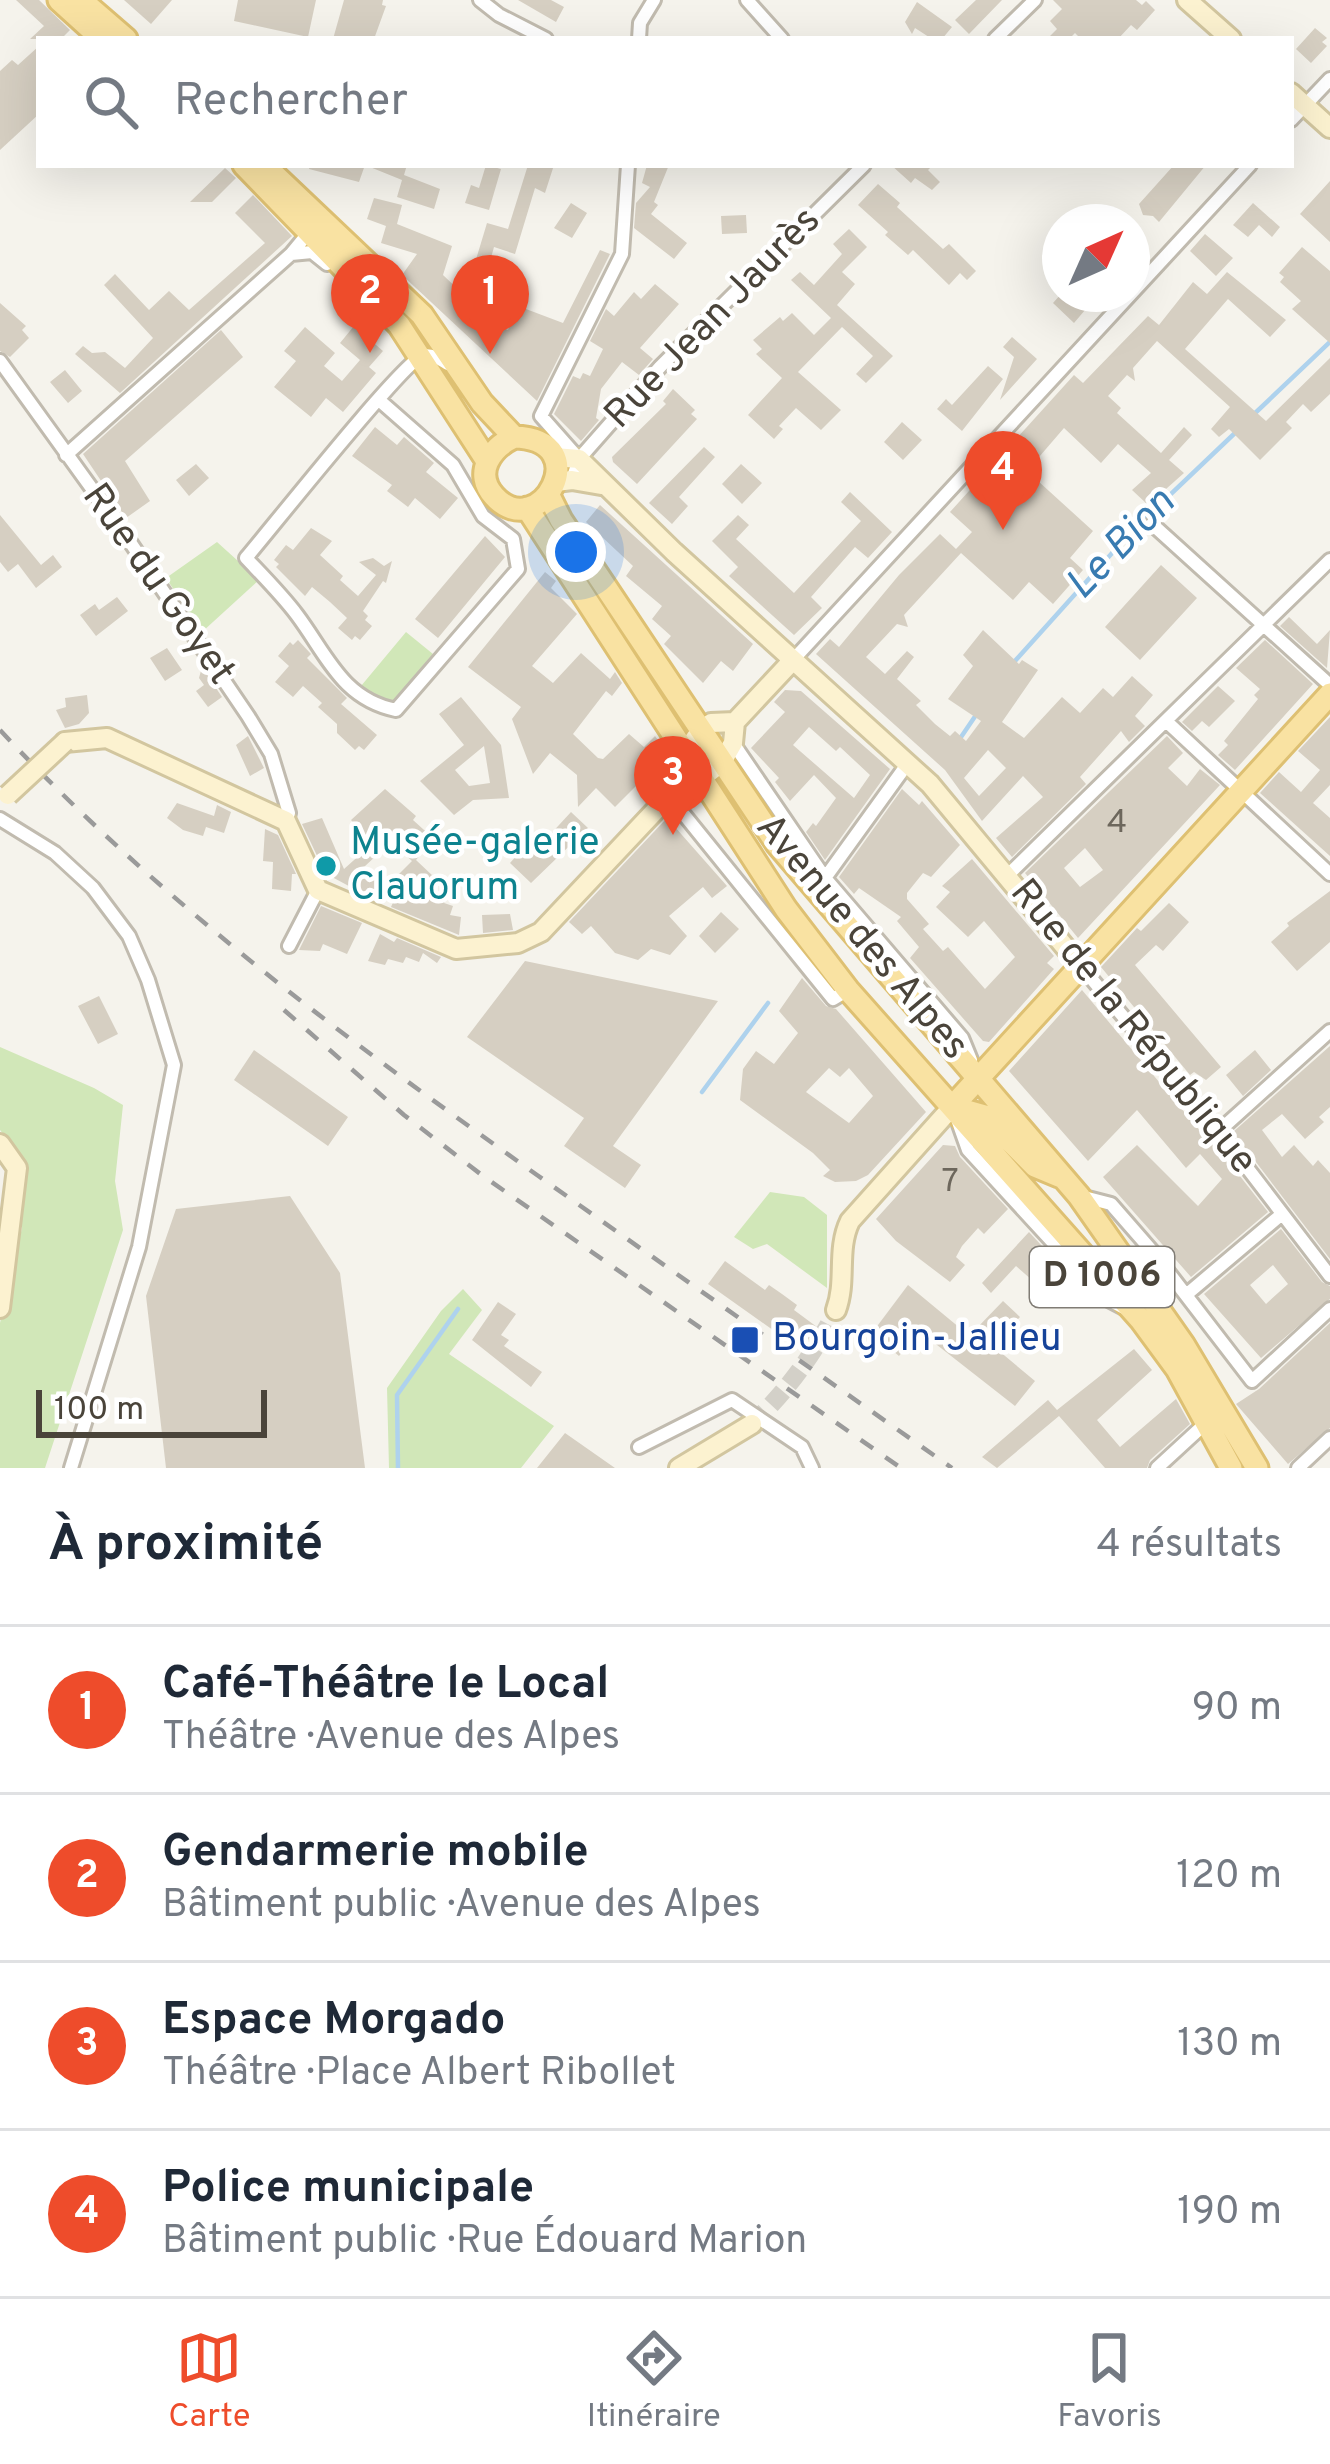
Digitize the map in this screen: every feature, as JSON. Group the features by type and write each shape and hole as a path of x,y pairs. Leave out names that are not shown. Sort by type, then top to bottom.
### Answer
{"main road":[{"path":"59,0 99,36"},
{"path":"81,0 123,36"},
{"name":"Avenue des Alpes","path":"247,168 385,308 422,356 487,461 485,479 493,495 507,506 527,508 786,909 848,990 1133,1311 1177,1369 1229,1466"},
{"path":"267,168 422,315 472,390 514,437"},
{"path":"487,461 497,445 514,437 530,437 554,457"},
{"name":"Avenue des Alpes","path":"554,457 561,520 701,730 728,752 811,888 1079,1196 1183,1344 1257,1468"},
{"path":"527,508 559,486"},
{"path":"952,1107 1330,689"},
{"name":"Avenue des Alpes","path":"952,1107 985,1116 1035,1166 1064,1178"}],"street":[{"path":"480,0 540,36"},
{"path":"638,36 640,23 654,0"},
{"path":"747,0 779,36"},
{"path":"997,36 1035,0"},
{"path":"1187,0 1228,36"},
{"path":"1330,79 1298,99 1330,128"},
{"path":"579,459 541,416 622,254 628,168"},
{"name":"Rue Jean Jaurès","path":"559,486 660,367 861,168"},
{"path":"671,792 702,778 728,752 735,722 1247,168"},
{"path":"66,455 291,254 304,237 329,236 375,268"},
{"path":"291,254 312,252 361,296 385,308"},
{"path":"379,400 453,465 483,516 513,538 518,569 396,710 376,707 335,673 298,615 246,558 379,400 422,356 446,361 472,390"},
{"name":"Rue du Goyet","path":"0,361 126,536 271,754 289,812 286,821"},
{"path":"554,457 579,459"},
{"name":"Rue de la République","path":"579,459 601,485 930,784 1219,1131 1330,1276"},
{"path":"559,486 601,485"},
{"path":"1152,524 1330,689"},
{"path":"1007,876 1330,560"},
{"path":"1166,721 1330,874"},
{"path":"4,799 65,742 107,738 286,821 318,890 456,949 518,943 541,932 671,792 686,751 701,730 711,723 735,722"},
{"name":"Avenue des Alpes","path":"728,752 824,878 962,1038 978,1078"},
{"path":"824,878 908,763"},
{"path":"671,792 833,999 848,990"},
{"path":"0,819 55,853 93,888 129,936 174,1065 139,1247 71,1468"},
{"path":"289,946 318,890"},
{"path":"1219,1131 1330,1031"},
{"path":"836,1310 841,1297 842,1241 859,1209 952,1107"},
{"path":"0,1144 17,1168 0,1307"},
{"name":"Avenue des Alpes","path":"1079,1196 1111,1204 1252,1381 1330,1309"},
{"path":"1186,1295 1282,1214"},
{"path":"639,1447 732,1400 802,1447 812,1468"},
{"path":"1157,1468 1208,1421"},
{"path":"679,1468 752,1424"},
{"path":"1298,1468 1330,1438"}],"green space":[{"path":"217,542 259,580 202,632 166,578"},
{"path":"406,632 433,654 387,708 361,686"},
{"path":"0,1047 123,1105 115,1181 123,1230 45,1468 0,1468 0,1323 22,1228 20,1156 0,1130"},
{"path":"770,1192 804,1197 827,1215 827,1288 767,1244 753,1249 734,1237"},
{"path":"463,1289 482,1310 449,1354 554,1426 521,1468 389,1468 387,1388 441,1311"}],"building":[{"path":"16,0 39,0 70,30 64,36 30,39 44,26"},
{"path":"124,0 172,0 151,24"},
{"path":"238,0 316,0 308,36 234,21"},
{"path":"344,0 383,0 386,6 375,36 334,36"},
{"path":"518,0 551,0 564,7 556,22"},
{"path":"976,0 1002,0 969,34 955,20"},
{"path":"1053,0 1136,0 1142,5 1146,1 1155,10 1137,30 1131,25 1121,36 1050,36 1057,29 1050,21 1062,9"},
{"path":"917,2 952,27 944,36 927,36 915,28 912,34 905,22"},
{"path":"1315,28 1327,38 1322,42 1327,46 1311,63 1296,49"},
{"path":"36,49 36,117 0,150 0,71 12,60 18,65"},
{"path":"225,168 236,178 212,202 190,202"},
{"path":"309,168 364,168 359,182"},
{"path":"372,168 406,168 404,175 440,189 434,209 397,197 402,180"},
{"path":"485,168 501,169 489,210 465,203 471,185 479,188"},
{"path":"527,168 553,168 545,193 535,188 515,254 494,247 484,283 503,290 492,325 508,330 518,306 563,323 600,250 610,254 537,401 402,275 417,254 381,243 386,226 367,219 374,198 402,205 397,224 452,246 443,275 465,296 487,223 508,229"},
{"path":"646,168 668,168 651,214 687,243 674,259 634,228 636,203 650,187 642,183"},
{"path":"894,168 930,168 940,182 932,190 915,178 911,183"},
{"path":"1171,168 1204,168 1159,222 1150,204 1139,204"},
{"path":"1330,181 1330,242 1300,214"},
{"path":"878,184 943,249 949,244 976,271 967,280 960,273 949,285 913,250 908,255 885,235 888,232 858,205"},
{"path":"253,195 292,236 120,393 75,354 83,346 92,353 105,352 125,368 153,338 104,285 115,274 149,310 169,291 189,310 265,243 235,213"},
{"path":"571,203 587,213 572,238 554,228"},
{"path":"1253,203 1280,227 1272,237 1259,225 1248,237 1233,225"},
{"path":"746,215 747,233 722,234 721,216"},
{"path":"849,229 867,247 842,272 855,284 837,305 893,356 866,383 856,374 873,356 842,327 798,372 841,410 821,430 796,408 774,439 748,415 782,378 756,354 762,349 753,340 792,313 814,335 831,318 791,280 800,272 814,285 842,254 833,244"},
{"path":"1205,234 1233,258 1216,276 1190,251"},
{"path":"1302,247 1330,271 1330,343 1292,309 1301,301 1280,282 1284,277 1279,273"},
{"path":"1227,272 1286,320 1270,337 1228,299 1185,349 1266,421 1330,358 1330,394 1311,412 1303,404 1286,422 1292,428 1260,460 1229,429 1219,437 1211,429 1230,407 1157,341 1133,368 1135,381 1127,375 1108,396 1121,408 1117,413 1161,453 1184,427 1192,435 1169,460 1184,473 1148,505 1132,490 1151,473 1118,444 1101,463 1064,428 1027,471 1093,531 1070,558 1083,570 1053,604 1029,582 1013,600 961,553 904,615 908,627 897,624 866,657 885,674 907,651 914,657 897,679 921,701 916,705 935,724 966,741 981,721 948,699 973,666 963,655 983,630 1019,664 1022,660 1038,670 1002,722 1024,738 1062,697 1080,713 1103,688 1113,697 1132,676 1153,695 1135,716 1145,726 1129,742 1121,731 1080,777 1086,784 1012,857 996,838 1043,797 1023,776 982,821 945,770 816,654 830,639 839,647 940,534 956,549 972,532 950,512 1074,375 1083,383 1148,316 1159,325 1193,282 1207,294","holes":["988,750 1006,768 979,796 964,778"]},
{"path":"655,284 679,304 640,348 653,359 639,375 622,362 601,389 599,420 581,441 554,414 573,376 590,376 603,349 590,341 606,309 614,316 634,292 641,299"},
{"path":"0,303 26,326 22,330 29,338 10,357 0,351"},
{"path":"1062,312 1083,312 1074,323"},
{"path":"354,326 383,351 369,367 376,373 343,412 326,398 311,417 274,387 296,361 284,351 305,327 335,353 324,366 342,381 360,360 340,343"},
{"path":"221,330 243,357 125,461 150,501 126,518 83,454"},
{"path":"1012,337 1037,359 1000,400 1014,357 1003,347"},
{"path":"988,366 1003,379 962,431 937,409 946,399 952,405"},
{"path":"65,370 82,391 68,403 50,382"},
{"path":"673,389 695,410 691,414 697,419 637,484 612,457 666,404 663,401"},
{"path":"902,422 922,440 903,460 884,442"},
{"path":"375,427 397,445 404,437 434,463 426,472 458,498 440,519 415,498 408,507 387,491 392,485 352,456"},
{"path":"704,447 715,457 679,497 688,506 672,524 649,503"},
{"path":"196,464 209,478 189,496 176,480"},
{"path":"741,464 762,483 742,504 722,484"},
{"path":"850,492 892,532 868,558 855,547 811,597 822,608 794,635 729,576 738,567 712,541 738,515 749,525 736,539 794,593 861,521 841,502"},
{"path":"600,505 753,644 733,671 721,661 703,683 664,644 671,636 652,619 662,606 626,576 633,566 586,522"},
{"path":"0,515 41,565 53,555 62,567 36,588 18,564 8,572 0,562"},
{"path":"311,528 332,541 320,555 358,596 376,575 359,562 373,558 384,566 392,561 386,583 363,611 372,626 360,640 355,636 352,640 338,628 347,618 330,602 312,587 305,596 276,567 279,564 274,560 286,545 293,550"},
{"path":"485,536 505,557 438,638 415,619"},
{"path":"1161,565 1197,598 1140,660 1105,627"},
{"path":"545,572 556,581 551,588 577,614 532,666 553,683 581,653 610,679 615,672 622,683 612,696 606,691 573,734 598,758 603,759 629,734 644,747 655,736 668,754 615,807 596,788 578,807 577,775 550,753 533,774 512,719 521,707 468,667"},
{"path":"117,597 128,611 96,636 80,615 95,604 99,610"},
{"path":"1289,617 1317,644 1330,630 1327,668 1280,626"},
{"path":"298,640 311,654 307,658 347,698 341,704 377,735 364,750 359,746 355,750 337,733 337,724 318,707 322,703 303,686 293,697 275,682 289,666 278,656"},
{"path":"1265,640 1313,684 1235,770 1218,755 1258,699 1254,695 1260,689 1236,668"},
{"path":"167,648 182,670 165,681 150,658"},
{"path":"202,667 222,697 208,707 196,691 204,685 199,678"},
{"path":"1218,686 1235,701 1209,727 1202,721 1192,731 1182,722"},
{"path":"785,690 801,691 890,769 825,860 806,832 836,798 814,775 790,801 775,782 779,778 751,748 785,712 774,702","holes":["809,727 836,751 840,747 870,775 854,798 793,745"]},
{"path":"87,695 89,713 79,724 65,728 56,710 66,707 65,698"},
{"path":"461,697 501,745 509,798 473,800 454,815 420,781 464,745 439,714","holes":["484,746 490,783 469,786 455,770"]},
{"path":"1330,717 1330,785 1313,803 1330,818 1330,856 1260,793 1279,772 1301,792 1320,770 1298,751"},
{"path":"248,736 264,768 250,776 236,745"},
{"path":"1167,736 1183,753 1168,768 1187,786 1200,769 1220,785 1078,938 1025,873","holes":["1085,848 1103,870 1080,887 1064,868"]},
{"path":"385,789 434,839 416,860 434,877 424,890 446,897 444,903 453,906 450,915 461,917 459,935 391,907 395,898 381,892 412,861 391,842 364,867 382,882 373,899 332,877 339,867 320,862 302,824 322,818 344,869 372,844 351,820"},
{"path":"902,789 919,805 922,801 960,845 931,877 923,873 907,893 929,924 923,929 943,951 948,947 985,989 1015,957 984,921 968,937 936,907 950,892 942,886 972,859 1054,956 1047,963 1054,969 989,1042 983,1041 910,958 919,947 897,921 901,917 859,888 854,894 839,877"},
{"path":"177,803 214,816 217,805 231,812 224,833 206,827 203,836 183,830 167,818"},
{"path":"571,812 588,828 531,883 510,863 528,843 535,851"},
{"path":"667,818 727,886 712,898 703,887 669,916 687,936 670,955 651,949 638,960 615,953 591,926 582,934 569,922"},
{"path":"265,829 278,835 296,874 292,874 291,891 272,889 273,862 263,861"},
{"path":"1330,891 1330,942 1297,971 1271,942 1287,923"},
{"path":"1169,903 1189,922 1163,951 1156,945 1135,965 1221,1067 1206,1080 1194,1072 1190,1075 1101,967 1137,928 1141,931"},
{"path":"321,906 362,923 347,954 323,944 320,951 299,950"},
{"path":"721,912 739,929 715,953 699,936"},
{"path":"510,914 513,930 483,933 482,915"},
{"path":"380,934 441,957 437,963 423,953 419,962 406,957 403,963 388,959 385,965 368,961"},
{"path":"525,961 718,1001 613,1146 641,1165 625,1188 564,1146 584,1118 467,1037"},
{"path":"802,978 826,1006 836,1009 926,1112 868,1175 856,1181 835,1182 823,1176 830,1170 813,1153 740,1100 743,1069 756,1051 774,1064 798,1033 779,1011","holes":["829,1068 840,1077 849,1068 873,1096 849,1123 806,1092"]},
{"path":"1082,990 1204,1130 1268,1212 1191,1277 1103,1177 1137,1145 1198,1206 1222,1179 1200,1154 1186,1168 1137,1110 1088,1161 1009,1071"},
{"path":"99,996 118,1034 98,1044 78,1006"},
{"path":"1330,1046 1330,1107 1319,1117 1324,1122 1305,1139 1282,1114 1262,1130 1282,1157 1294,1145 1313,1166 1318,1160 1330,1173 1330,1259 1233,1132"},
{"path":"254,1050 348,1117 328,1146 234,1080"},
{"path":"1255,1050 1271,1070 1243,1096 1226,1075"},
{"path":"943,1145 955,1146 1008,1209 984,1234 978,1228 962,1246 956,1257 965,1265 950,1282 896,1241 876,1219"},
{"path":"290,1196 340,1273 365,1468 166,1468 146,1296 176,1209"},
{"path":"1281,1229 1330,1286 1330,1299 1261,1358 1204,1294","holes":["1273,1265 1288,1284 1266,1304 1250,1285"]},
{"path":"1029,1232 1068,1274 1051,1292 1016,1266 991,1293 982,1283"},
{"path":"725,1261 765,1290 769,1285 782,1294 817,1327 801,1350 708,1284"},
{"path":"908,1285 966,1333 971,1327 975,1330 1003,1301 1020,1317 993,1346 1035,1381 1015,1406 923,1334 919,1340 915,1336 899,1356 872,1333"},
{"path":"498,1302 516,1314 501,1335 509,1340 504,1346 542,1372 531,1387 472,1340"},
{"path":"1330,1323 1330,1428 1288,1464 1236,1404 1259,1389"},
{"path":"1134,1349 1152,1370 1097,1420 1120,1447 1176,1399 1190,1424 1147,1468 1105,1468 1059,1416 997,1468 982,1457 1048,1400 1057,1410"},
{"path":"565,1433 615,1468 537,1468"}],"waterway":[{"name":"Le Bion","path":"1252,416 1330,342"},
{"name":"Le Bion","path":"1014,662 1131,532 1235,433"},
{"name":"Le Bion","path":"959,740 976,715"},
{"name":"Le Bion","path":"702,1092 768,1003"},
{"name":"Le Bion","path":"398,1468 397,1395 458,1309"}],"tunnel":[{"path":"752,1424 799,1371 836,1310"}],"railway":[{"path":"0,730 125,853 325,1020 952,1468"},
{"path":"284,1010 404,1115 483,1176 901,1468"}],"place":[{"name":"Gendarmerie mobile","path":"370,353"},
{"name":"Café-Théâtre le Local","path":"490,354"},
{"name":"Police municipale","path":"1003,530"},
{"name":"Espace Morgado","path":"673,835"},
{"name":"Musée-galerie Clauorum","path":"326,866"},
{"name":"Bourgoin-Jallieu","path":"745,1340"}]}
